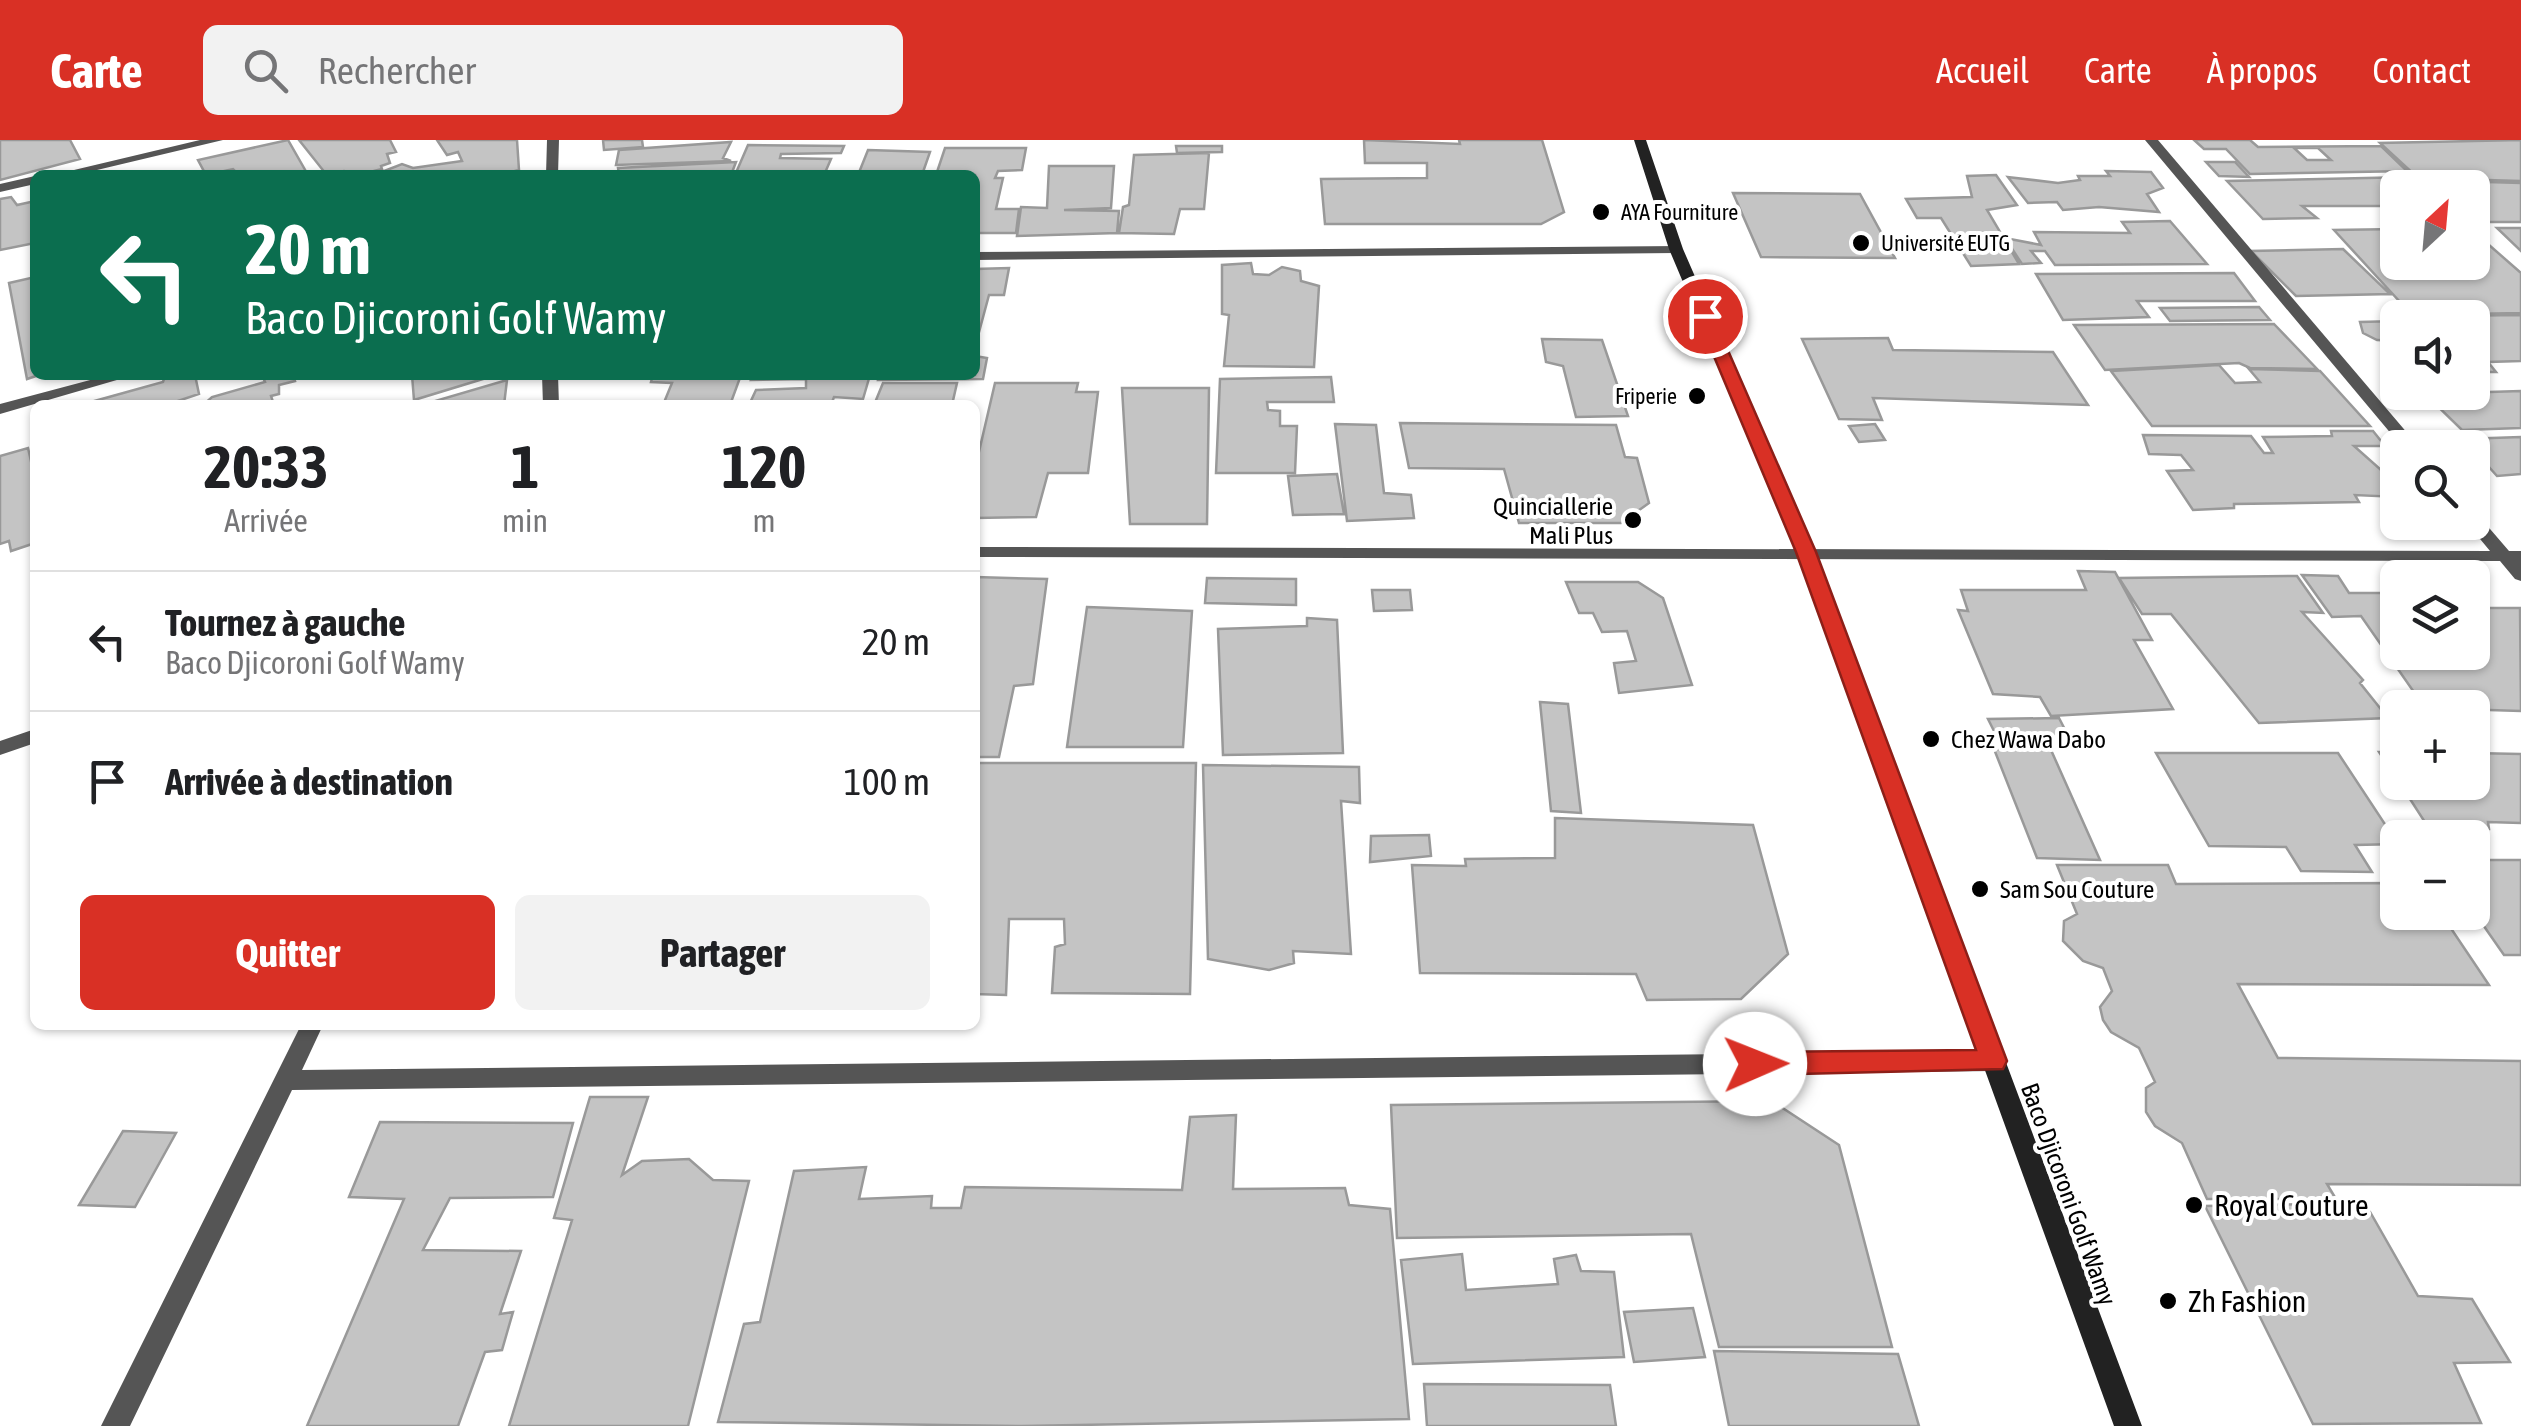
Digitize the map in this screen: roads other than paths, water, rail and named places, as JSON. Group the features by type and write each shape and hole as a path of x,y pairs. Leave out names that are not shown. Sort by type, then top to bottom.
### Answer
{"street":[{"path":"82,170 217,140"},
{"path":"552,170 553,140"},
{"name":"Baco Djicoroni Golf Wamy","path":"1640,140 1676,249 1806,552 2128,1426"},
{"path":"2151,140 2397,430"},
{"path":"0,188 30,181"},
{"path":"980,256 1676,249"},
{"path":"33,400 107,380"},
{"path":"0,409 30,401"},
{"path":"2490,536 2512,556 2521,575"},
{"path":"980,552 2512,556"},
{"path":"0,748 30,738"},
{"path":"115,1426 309,1030"},
{"path":"284,1080 1994,1061"}],"place":[{"name":"AYA Fourniture","path":"1601,212"},
{"name":"Université EUTG","path":"1861,243"},
{"name":"Friperie","path":"1697,396"},
{"name":"Quinciallerie Mali Plus","path":"1633,520"},
{"name":"Chez Wawa Dabo","path":"1931,739"},
{"name":"Sam Sou Couture","path":"1980,889"},
{"name":"Royal Couture","path":"2194,1205"},
{"name":"Zh Fashion","path":"2168,1301"}]}
